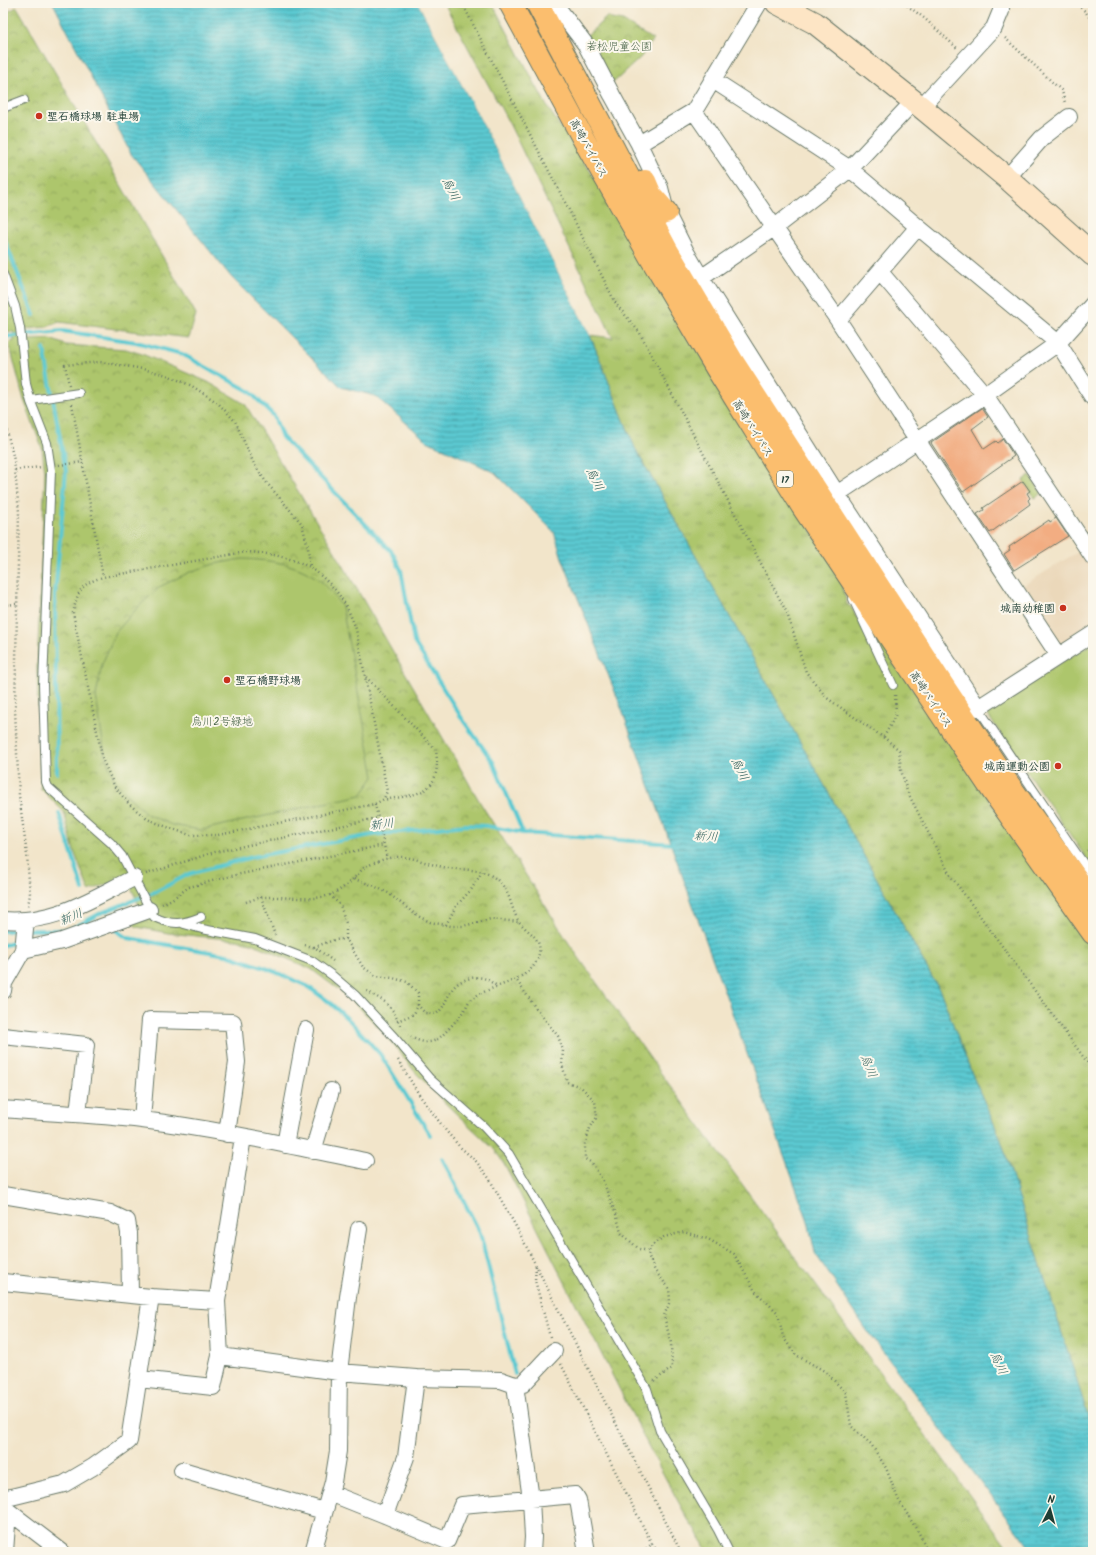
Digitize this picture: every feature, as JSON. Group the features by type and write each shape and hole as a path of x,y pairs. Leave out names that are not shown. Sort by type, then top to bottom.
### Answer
{"highway":[{"name":"高崎バイパス","path":"510,3 580,133 651,258 717,369 802,506 997,797 1093,934"},
{"name":"高崎バイパス","path":"549,4 667,250 733,362 1007,782 1090,890"},
{"path":"549,4 562,31 575,49 636,161 651,195 666,212"}],"street":[{"path":"639,144 694,111 759,3"},
{"path":"777,3 815,23 917,104 1007,178 1093,255"},
{"path":"701,278 775,227 850,168 967,57 994,28 1001,11 1001,3"},
{"path":"549,4 586,45 639,144 660,188 666,212 701,278 837,494 978,708 1093,634"},
{"path":"713,80 850,168 918,227 1058,343 1093,398"},
{"path":"694,111 838,320 1060,656"},
{"path":"1007,178 1042,138 1069,117"},
{"path":"838,320 918,227"},
{"path":"880,272 985,395 1093,558"},
{"path":"837,494 985,395 1058,343 1093,304"},
{"path":"3,920 18,921 45,917 78,906 135,880"},
{"path":"23,950 62,941 148,907"},
{"path":"3,991 4,983 23,950 26,920"},
{"path":"142,1120 150,1020 233,1022 237,1062 227,1134"},
{"path":"284,1145 306,1030"},
{"path":"3,1036 86,1045 78,1113"},
{"path":"313,1151 330,1091"},
{"path":"3,1109 49,1113 78,1113 142,1120 227,1134 365,1161"},
{"path":"139,1379 213,1387 220,1356 217,1300 243,1137"},
{"path":"3,1195 110,1213 127,1220 129,1233 130,1294"},
{"path":"313,1552 333,1482 338,1451 339,1372 348,1297 359,1229"},
{"path":"3,1282 151,1297 217,1300"},
{"path":"5,1506 64,1484 93,1467 129,1441 151,1297"},
{"path":"220,1356 339,1372 416,1378 501,1380 515,1385 523,1384 554,1351"},
{"path":"385,1515 406,1457 416,1378"},
{"path":"515,1385 531,1499 533,1537 532,1552"},
{"path":"182,1470 324,1511"},
{"path":"330,1494 385,1515 447,1546 462,1505 575,1496 578,1500 587,1552"},
{"path":"5,1506 5,1552"},
{"path":"5,1506 62,1552"}],"lane":[{"path":"3,108 24,100"},
{"path":"3,274 15,306 20,328 26,384 47,443 51,470 43,685 46,782 48,787 111,843 122,856 154,917 163,922 184,924 255,939 312,961 350,990 394,1037 430,1080 484,1127 509,1154 646,1387 660,1431 718,1530 729,1552"},
{"path":"31,400 75,394"},
{"path":"858,590 852,597 893,686"},
{"path":"978,708 1072,847 1090,890"},
{"path":"184,924 201,916"}],"path":[{"path":"462,3 616,304 640,333 787,614 806,672 827,698 899,750 901,770 907,791 950,875 1093,1070"},
{"path":"904,3 924,18 967,57"},
{"path":"1074,3 1085,11 1093,23"},
{"path":"994,28 1062,91 1069,117"},
{"path":"103,577 75,394 65,365 100,362 138,368 167,375 192,386 218,403 235,421 254,464 262,476 302,524 308,547 310,567"},
{"path":"3,415 14,460 19,512 15,710 19,796 28,855 30,894 26,920"},
{"path":"15,470 39,468"},
{"path":"365,676 436,750 437,763 434,779 426,790 416,795 381,801 375,804 218,835 190,835 147,819 129,804 115,787 103,761 73,613 77,595 89,581 103,577 246,552 273,554 293,559 310,567 337,591 348,609 356,628 365,676 387,791 384,799 381,801"},
{"path":"3,605 17,604"},
{"path":"884,738 896,714 896,698 893,686"},
{"path":"375,804 387,859"},
{"path":"135,880 215,852 378,818"},
{"path":"148,907 172,899 189,887 231,876 384,845"},
{"path":"246,902 261,897 313,898 330,895 354,879 364,867 397,856 415,858 444,868 472,869 488,873 502,884 510,897 517,920 536,937 539,949 537,960 531,970 523,977 515,978 469,1000 465,1009 436,1040 426,1042 415,1040 404,1033 393,1011 385,1002 362,988"},
{"path":"446,925 456,906 471,890 482,872"},
{"path":"354,879 372,885 388,893 416,915 430,922 463,926 491,919 520,922"},
{"path":"330,895 340,905 346,923 346,939 363,967 376,976 393,978 407,982 418,993 418,1005 414,1014 397,1021"},
{"path":"261,897 275,937"},
{"path":"312,947 334,940 346,939"},
{"path":"300,944 312,947 329,957 336,965"},
{"path":"418,1005 425,1013 436,1014 443,1009 454,987 462,981 473,978 486,979 497,986"},
{"path":"515,978 535,1007 558,1036 563,1050 562,1064 567,1082 581,1087 596,1101 597,1117 590,1128 585,1144 585,1159 592,1164 604,1181 621,1233 639,1249 649,1251"},
{"path":"394,1037 392,1046 395,1055 415,1089 447,1132 460,1147 475,1160 489,1178 536,1266 681,1552"},
{"path":"646,1387 672,1368 671,1343 664,1316 670,1301 669,1288 655,1271 648,1255 649,1251 652,1245 664,1237 684,1232 708,1239 734,1254 755,1290 778,1313 783,1337 796,1355 826,1372 846,1393 852,1426 871,1444 886,1468 898,1499 920,1535 928,1552"},
{"path":"536,1266 535,1280 554,1351 652,1544 658,1552"},
{"path":"642,1552 652,1544"}],"shaded area":[{"name":"城南幼稚園","path":"1081,550 1093,568 1093,629 1063,647 1057,646 1019,588"}],"green space":[{"path":"444,3 492,3 548,108 598,183 839,575 847,604 852,608 876,656 863,614 932,717 1093,950 1093,1432 1000,1137 974,1079 941,993 635,448 590,335 613,338 510,125"},
{"name":"烏川2号緑地","path":"17,7 196,314 189,338 59,322 47,327 26,329 28,340 50,339 66,345 126,349 142,354 208,382 245,404 343,565 481,804 570,945 652,1061 1011,1552 707,1552 696,1529 691,1525 654,1457 505,1165 494,1149 446,1104 416,1073 384,1033 350,998 311,969 251,943 168,933 137,927 131,922 144,916 126,877 89,891 74,851 64,812 41,789 37,671 45,471 42,448 24,400 9,343 14,341 14,332 3,331 3,14"},
{"name":"若松児童公園","path":"608,16 611,19 623,21 653,40 641,57 613,83 586,36"},
{"path":"1030,475 1042,493 1035,498 1023,480"},
{"name":"聖石橋野球場","path":"242,559 286,564 307,572 325,585 342,607 374,777 361,795 201,830 172,825 147,814 128,796 114,779 105,756 96,696 102,664 116,632 139,606 161,586 190,572 214,564"},
{"name":"城南運動公園","path":"1093,643 1093,868 987,714 990,705"}],"water":[{"name":"烏川","path":"53,3 418,3 484,126 590,335 635,448 941,993 974,1079 1000,1137 1093,1432 1093,1552 1033,1552 866,1329 815,1253 808,1221 619,702 562,558 554,532 494,472 427,441 375,396 341,387 232,278 131,154"}],"pier":[{"path":"418,3 421,3 485,125 592,336 590,335 484,126"}],"building":[{"path":"982,408 988,417 972,429 984,449 996,441 998,443 1003,439 1014,456 963,492 931,443"},
{"path":"1023,481 1030,491 1027,493 1030,498 1028,500 1030,504 990,533 977,514 984,510 983,508"},
{"path":"1056,518 1068,536 1014,570 1004,554 1010,550 1009,547 1049,520 1050,522"}],"waterway":[{"path":"3,236 34,315"},
{"path":"3,337 62,331 136,342 182,354 249,391 274,416 282,437 392,552 401,570 414,642 463,720 493,762 523,833"},
{"path":"44,349 66,471 55,595 57,773"},
{"path":"59,813 83,890"},
{"name":"新川","path":"48,936 69,930 101,913 157,891 189,874 252,857 372,835 466,825 487,826 523,833 674,844"},
{"path":"114,929 128,938 227,955 271,970 307,986 328,1001 351,1022 380,1054 430,1135"},
{"path":"3,931 21,930"},
{"path":"29,930 65,930"},
{"name":"新川","path":"3,945 20,942"},
{"path":"442,1158 480,1233 515,1374"}],"place":[{"name":"聖石橋球場 駐車場","path":"39,116"},
{"name":"城南幼稚園","path":"1063,608"},
{"name":"聖石橋野球場","path":"227,680"},
{"name":"城南運動公園","path":"1058,766"}]}
